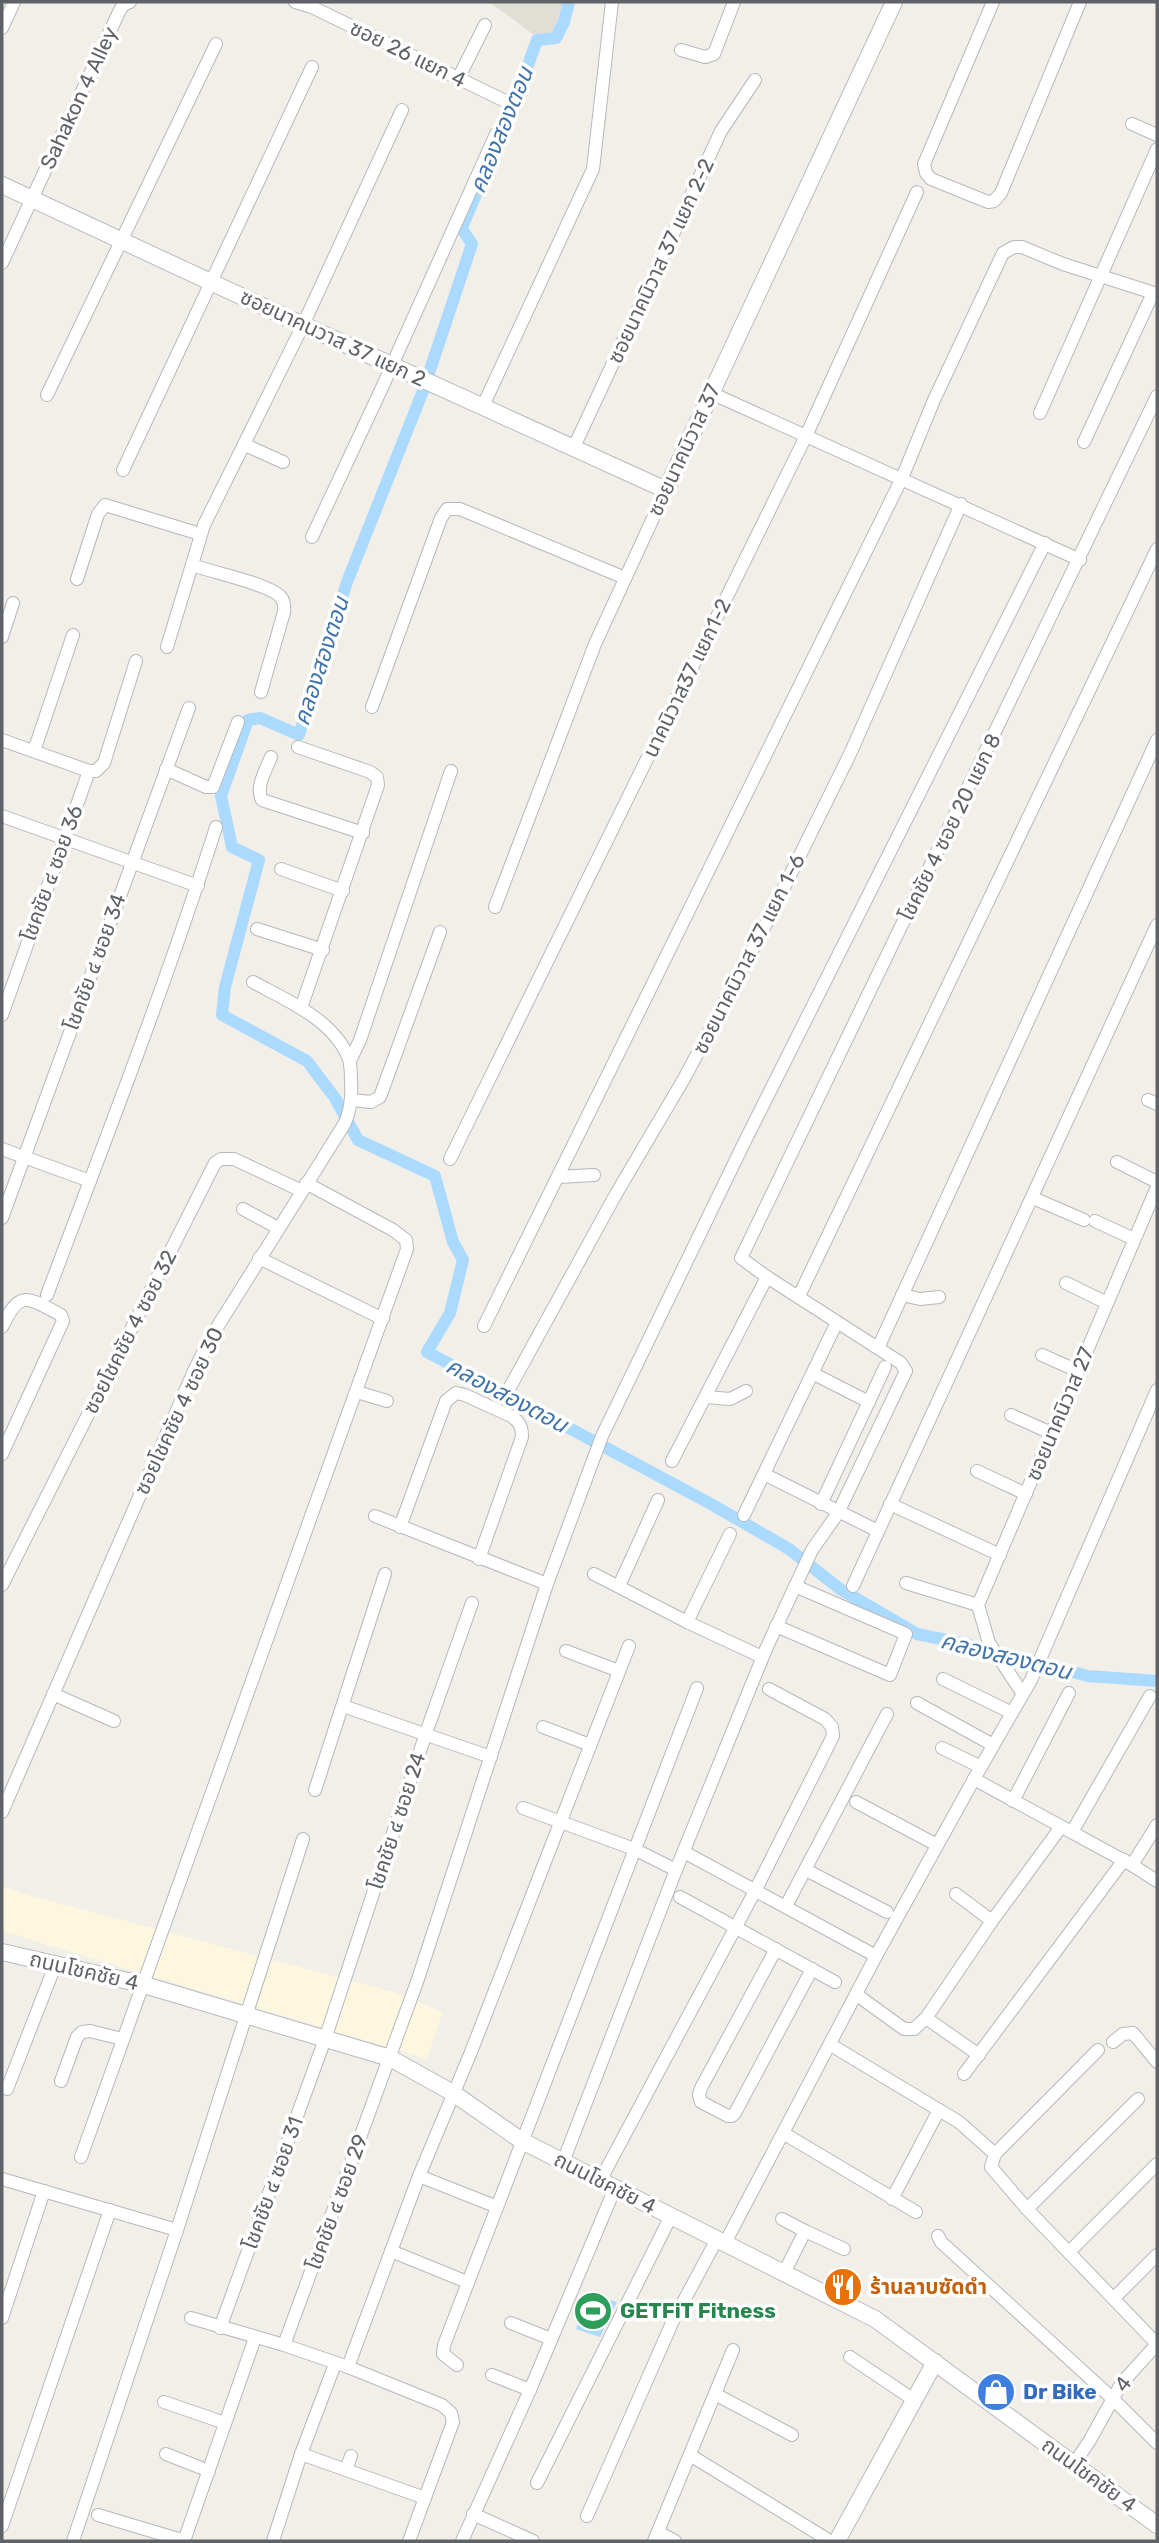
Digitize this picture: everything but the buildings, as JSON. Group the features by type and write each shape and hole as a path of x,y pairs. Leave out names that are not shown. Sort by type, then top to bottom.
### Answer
{"street":[{"path":"2,28 14,2"},
{"name":"Sahakon 4 Alley","path":"2,263 119,12 123,5 130,2"},
{"name":"ซอย 26 แยก 4","path":"295,2 313,4 505,102"},
{"path":"483,406 548,271 593,169 612,2"},
{"path":"681,50 705,57 714,54 734,2"},
{"name":"ซอยนาคนิวาส 37","path":"495,907 595,645 894,2"},
{"path":"993,2 924,164 931,179 988,202 994,201 1001,193 1080,2"},
{"path":"458,79 485,24"},
{"path":"47,395 216,44"},
{"path":"123,470 312,67"},
{"name":"ซอยนาคนิวาส 37 แยก 2-2","path":"574,447 721,131 755,80"},
{"path":"167,647 202,529 303,325 402,110"},
{"path":"1132,124 1157,135"},
{"path":"312,537 496,134"},
{"path":"1040,413 1157,149"},
{"name":"ซอยนาคนวาส 37 แยก 2","path":"2,185 666,490"},
{"name":"นาคนิวาส37 แยก1-2","path":"450,1159 806,436 917,192"},
{"path":"484,1326 902,478 934,400 1003,253 1014,247 1022,247 1155,293 1084,442"},
{"path":"711,393 1080,560"},
{"name":"โชคชัย 4 ซอย 20 แยก 8","path":"767,1277 741,1258 1157,396"},
{"path":"244,445 283,462"},
{"path":"77,579 98,514 105,505 202,529"},
{"name":"ซอยนาคนิวาส 37 แยก 1-6","path":"509,1389 743,969 846,762 961,505"},
{"path":"372,707 441,518 447,509 460,509 625,578"},
{"name":"โชคชัย ๔ ซอย 29","path":"284,2345 417,1982 547,1584 602,1436 744,1143 1045,543"},
{"path":"799,1296 1157,549"},
{"path":"192,565 259,586 282,598 284,612 261,691"},
{"path":"2,637 13,603"},
{"path":"34,751 73,635"},
{"name":"โชคชัย ๔ ซอย 36","path":"2,1016 89,771 96,771 104,763 136,661"},
{"name":"โชคชัย ๔ ซอย 34","path":"2,1217 189,708"},
{"path":"166,769 206,787 213,787 238,722"},
{"path":"2,740 89,771"},
{"path":"878,1348 1157,740"},
{"path":"298,747 370,772 377,777 378,785 301,1008"},
{"path":"271,757 260,787 262,800 363,833"},
{"path":"440,932 380,1097 349,1112 350,1061 360,1040 451,771"},
{"path":"2,816 198,886"},
{"path":"47,1295 198,886 216,827"},
{"path":"281,869 343,891"},
{"path":"853,1586 1157,925"},
{"path":"257,929 323,950"},
{"path":"253,982 301,1008 323,1024 350,1061"},
{"name":"ซอยโชคชัย 4 ซอย 30","path":"2,1812 194,1371 259,1258 349,1112"},
{"path":"2,1149 90,1181"},
{"name":"ซอยโชคชัย 4 ซอย 32","path":"2,1585 215,1163 221,1159 233,1159 304,1187"},
{"path":"1117,1162 1157,1184"},
{"path":"558,1177 594,1175"},
{"name":"ซอยนาคนิวาส 27","path":"978,1605 1157,1184"},
{"path":"81,2157 407,1249 406,1240 393,1230 304,1187"},
{"path":"1033,1198 1134,1239"},
{"path":"243,1209 278,1228"},
{"path":"259,1258 383,1319"},
{"path":"563,2162 762,1657 812,1550 838,1513 906,1371 901,1363 767,1277 672,1461"},
{"path":"1066,1283 1107,1303"},
{"path":"902,1295 920,1299 939,1297"},
{"path":"2,1327 11,1307 17,1301 24,1300 61,1315 64,1321 2,1454"},
{"path":"744,1516 838,1322"},
{"path":"1041,1355 1078,1371"},
{"path":"821,1504 885,1367"},
{"path":"814,1374 869,1402"},
{"path":"587,2516 672,2323 783,2133 876,1956 1031,1680 1157,1390"},
{"path":"707,1397 730,1399 746,1391"},
{"path":"356,1392 387,1401"},
{"path":"400,1527 446,1401 456,1394 465,1395 511,1416 522,1428 522,1437 479,1559"},
{"path":"1011,1415 1051,1433"},
{"path":"977,1471 1026,1494"},
{"path":"764,1474 878,1531"},
{"path":"620,1587 658,1500"},
{"path":"890,1504 1000,1555"},
{"path":"375,1517 547,1584"},
{"path":"687,1622 730,1534"},
{"path":"315,1790 386,1574"},
{"path":"594,1574 762,1657"},
{"path":"906,1583 978,1605 989,1643 1023,1694"},
{"path":"776,1626 890,1675 906,1634 795,1586"},
{"name":"โชคชัย ๔ ซอย 24","path":"325,2039 472,1603"},
{"path":"273,2541 301,2454 391,2252 629,1646"},
{"path":"566,1651 619,1671"},
{"path":"943,1679 1012,1713"},
{"path":"457,2365 443,2354 444,2345 495,2206 523,2141 697,1688"},
{"path":"462,2541 551,2339 607,2184 833,1737 832,1727 825,1719 769,1689"},
{"path":"1013,1801 1069,1693"},
{"path":"53,1695 114,1721"},
{"path":"857,1995 904,2029 914,2029 926,2018 992,1921 1067,1830 1150,1696"},
{"path":"916,1703 993,1745"},
{"path":"343,1706 491,1757"},
{"path":"786,1906 887,1714"},
{"path":"543,1727 590,1745"},
{"path":"942,1748 981,1767"},
{"path":"974,1779 1157,1881"},
{"path":"856,1802 937,1845"},
{"path":"523,1808 634,1849 676,1870"},
{"path":"964,2074 1157,1825"},
{"path":"73,2541 248,2015 303,1839"},
{"path":"684,1852 876,1956"},
{"path":"806,1870 887,1912"},
{"path":"956,1894 992,1921"},
{"path":"680,1897 835,1982"},
{"path":"776,1949 701,2088 701,2102 728,2116 735,2113 812,1969"},
{"name":"ถนนโชคชัย 4","path":"2,1952 141,1984 390,2058 453,2093 523,2141 875,2319 1157,2525"},
{"path":"7,2089 57,1963"},
{"path":"926,2018 979,2055"},
{"path":"61,2081 77,2037 82,2032 90,2031 122,2039"},
{"path":"1113,2042 1123,2034 1133,2033 1155,2055"},
{"name":"โชคชัย ๔ ซอย 31","path":"220,2328 325,2039"},
{"path":"831,2045 939,2109 972,2132 995,2154"},
{"path":"1098,2050 995,2154 992,2167 1027,2209 1157,2344"},
{"path":"1027,2209 1138,2099"},
{"path":"892,2199 939,2109"},
{"path":"783,2133 916,2212"},
{"path":"1069,2252 1157,2164"},
{"path":"419,2176 495,2206"},
{"path":"2,2179 177,2230"},
{"path":"2,2318 44,2191"},
{"path":"2,2526 110,2210"},
{"path":"537,2483 671,2216"},
{"path":"782,2219 844,2249"},
{"path":"784,2273 805,2231"},
{"path":"938,2236 941,2242 1112,2398 1157,2443"},
{"path":"391,2252 467,2282"},
{"path":"1114,2298 1157,2255"},
{"path":"191,2318 284,2345 442,2405 451,2413 453,2422 409,2541"},
{"path":"510,2323 551,2339"},
{"path":"98,2515 184,2541 255,2338"},
{"name":"4","path":"1073,2464 1090,2440 1121,2384 1157,2344"},
{"path":"675,2541 656,2537 733,2350"},
{"path":"850,2357 914,2399"},
{"path":"837,2541 935,2362"},
{"path":"492,2375 530,2390"},
{"path":"715,2394 792,2435"},
{"path":"164,2402 225,2423"},
{"path":"301,2454 425,2498"},
{"path":"166,2455 209,2471"},
{"path":"690,2455 830,2541"},
{"path":"346,2470 351,2456"},
{"path":"473,2514 533,2541"}],"shaded area":[{"path":"489,2 566,2 557,30 550,34 533,34"},
{"path":"2,1886 394,1992 443,2012 427,2059 2,1931"}],"water":[{"path":"588,2294 617,2302 600,2337 576,2329"}],"waterway":[{"name":"คลองสองตอน","path":"569,2 556,38 537,40 510,115 463,225 462,229 472,244 423,391 347,582 299,735 260,718 248,720 221,796 232,847 259,860 225,987 222,1015 307,1061 335,1098 358,1140 435,1176 453,1242 463,1260 450,1313 427,1352 711,1504 789,1549 840,1589 917,1634 1088,1676 1157,1681"}],"place":[{"name":"ร้านลาบซัดดำ","path":"843,2287"},
{"name":"GETFiT Fitness","path":"593,2311"},
{"name":"Dr Bike","path":"996,2392"}]}
